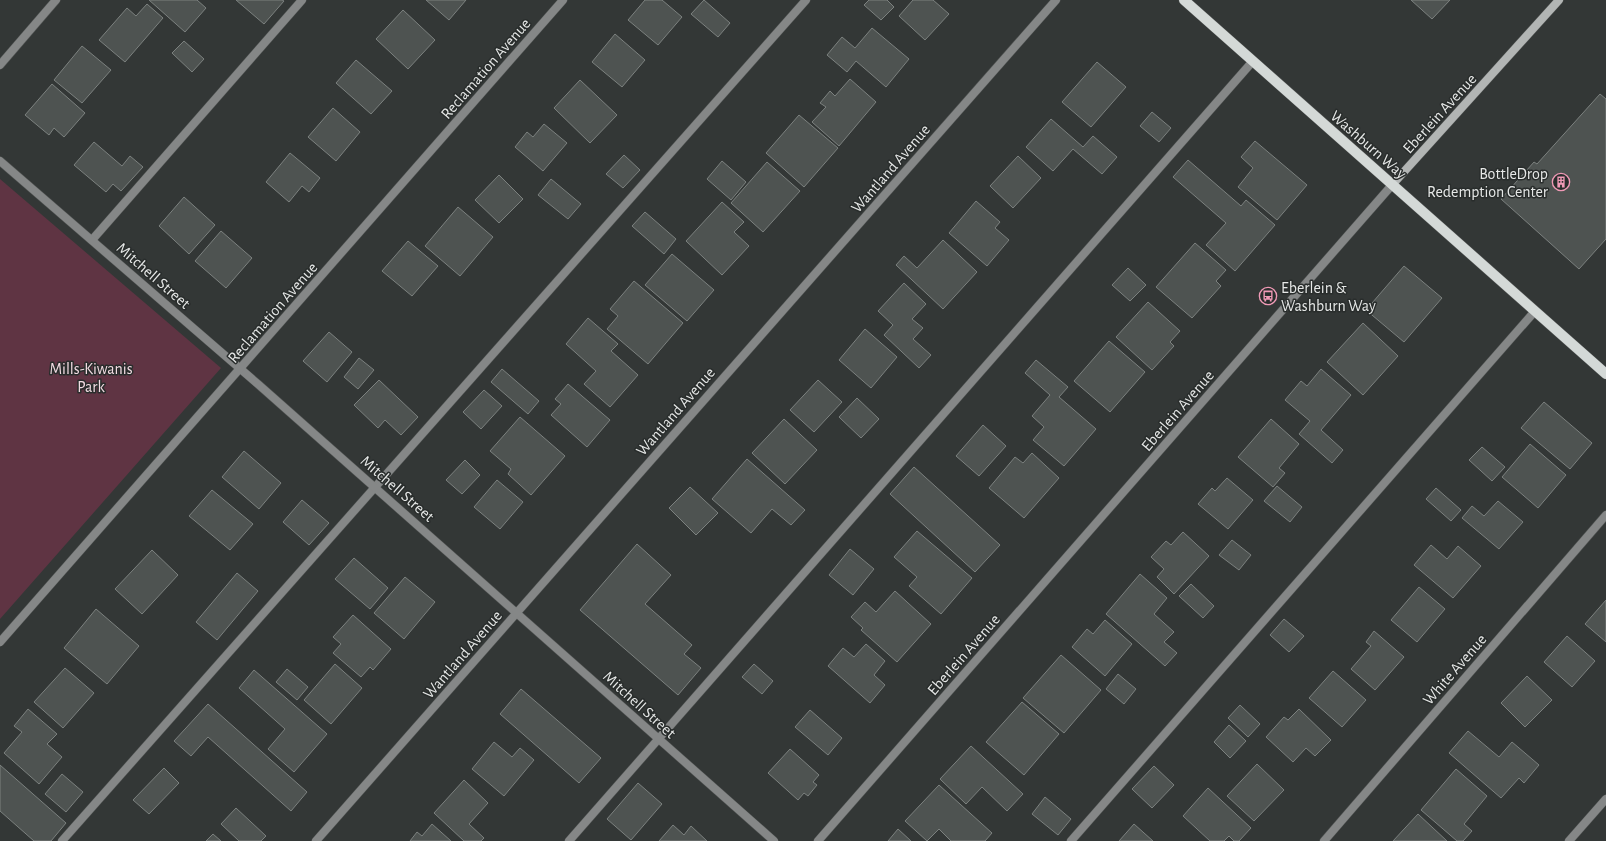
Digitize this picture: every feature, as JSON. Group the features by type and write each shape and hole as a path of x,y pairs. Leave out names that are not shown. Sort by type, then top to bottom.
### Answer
{"main road":[{"name":"Washburn Way","path":"1184,0 1606,374"}],"street":[{"path":"0,65 56,0"},
{"path":"92,240 302,0"},
{"name":"Reclamation Avenue","path":"0,642 563,0"},
{"path":"62,841 806,0"},
{"name":"Wantland Avenue","path":"316,841 1056,0"},
{"name":"Eberlein Avenue","path":"818,841 1392,185 1559,0"},
{"path":"569,841 1253,61"},
{"name":"Mitchell Street","path":"0,161 375,487 774,841"},
{"path":"1071,841 1535,311"},
{"name":"White Avenue","path":"1324,841 1606,515"},
{"path":"1569,841 1606,799"}],"green space":[{"name":"Mills-Kiwanis Park","path":"0,179 221,368 0,619"}],"building":[{"path":"149,0 197,0 206,8 185,32"},
{"path":"236,0 282,0 284,1 264,24"},
{"path":"426,0 466,0 449,20"},
{"path":"645,0 662,0 682,17 658,45 628,20"},
{"path":"704,0 730,23 718,37 691,14"},
{"path":"869,0 887,0 894,7 881,20 864,5"},
{"path":"913,0 933,0 949,14 925,40 899,16"},
{"path":"1411,0 1450,0 1432,19"},
{"path":"147,4 163,18 125,62 99,40 127,8 136,16"},
{"path":"403,10 435,40 408,69 376,39"},
{"path":"872,28 909,59 886,87 856,61 847,72 827,55 842,37 855,48"},
{"path":"615,34 645,60 622,87 592,62"},
{"path":"184,41 204,59 192,72 172,53"},
{"path":"82,46 111,70 82,103 54,80"},
{"path":"356,60 392,91 371,114 336,83"},
{"path":"1097,62 1126,87 1091,127 1062,102"},
{"path":"850,79 876,102 839,146 812,122 826,107 820,103 830,91 835,96"},
{"path":"580,80 617,115 590,143 554,108"},
{"path":"52,84 85,113 64,137 54,128 49,135 25,115"},
{"name":"BottleDrop Redemption Center","path":"1600,94 1606,99 1606,239 1579,269 1501,199 1534,162 1537,164"},
{"path":"333,108 360,132 336,161 308,137"},
{"path":"1152,112 1171,128 1159,142 1140,126"},
{"path":"799,115 838,148 804,187 766,153"},
{"path":"1051,119 1083,147 1093,136 1117,157 1102,174 1073,149 1053,171 1026,147"},
{"path":"544,124 567,143 543,171 515,147 527,132 533,137"},
{"path":"1255,141 1307,185 1277,220 1238,187 1253,168 1241,157"},
{"path":"94,142 122,166 130,156 143,167 121,191 113,184 106,192 74,165"},
{"path":"290,153 320,178 309,192 302,186 289,202 266,182"},
{"path":"624,155 640,170 623,188 606,174"},
{"path":"1018,156 1041,178 1013,208 990,186"},
{"path":"1188,160 1241,206 1246,200 1275,225 1235,271 1206,245 1226,223 1173,177"},
{"path":"722,161 746,182 731,200 707,179"},
{"path":"767,162 800,191 763,232 731,203"},
{"path":"499,175 523,199 499,223 475,200"},
{"path":"551,179 581,204 568,219 538,195"},
{"path":"184,197 215,225 189,254 159,226"},
{"path":"976,201 1000,222 995,228 1009,240 987,266 949,233"},
{"path":"722,202 744,222 734,232 749,246 722,275 686,241"},
{"path":"458,207 493,237 460,276 425,246"},
{"path":"645,212 676,239 664,254 632,226"},
{"path":"221,231 252,258 226,288 195,261"},
{"path":"943,240 977,272 943,309 896,265 904,256 917,268"},
{"path":"408,241 438,266 412,296 382,271"},
{"path":"1195,243 1226,270 1216,281 1221,286 1192,318 1156,287"},
{"path":"672,254 714,290 687,321 645,285"},
{"path":"1404,266 1442,298 1404,342 1366,310"},
{"path":"1128,268 1146,285 1130,301 1112,285"},
{"path":"634,281 683,323 648,364 607,329 618,316 610,309"},
{"path":"904,283 926,304 912,319 923,328 913,339 931,355 919,368 884,335 893,325 878,311"},
{"path":"1148,302 1180,331 1170,342 1174,346 1152,370 1116,337"},
{"path":"588,318 618,344 611,351 638,375 610,407 584,384 596,371 566,344"},
{"path":"1363,323 1398,356 1363,395 1327,362"},
{"path":"865,329 897,357 871,388 839,360"},
{"path":"329,332 352,352 327,382 303,361"},
{"path":"1109,341 1145,372 1110,412 1074,381"},
{"path":"359,358 374,370 358,389 344,377"},
{"path":"1036,360 1068,387 1059,397 1096,429 1064,466 1033,440 1044,427 1032,416 1050,395 1025,373"},
{"path":"502,369 539,401 528,414 491,382"},
{"path":"1321,369 1351,395 1321,430 1343,450 1332,463 1299,434 1310,421 1285,400 1301,381 1307,386"},
{"path":"379,380 418,417 401,435 385,420 378,428 354,405"},
{"path":"818,380 842,402 814,432 790,410"},
{"path":"568,384 610,420 587,447 551,415 561,404 555,399"},
{"path":"484,390 502,406 481,429 463,412"},
{"path":"857,398 879,419 861,438 839,417"},
{"path":"1544,402 1592,443 1570,469 1521,428"},
{"path":"520,417 565,456 531,495 508,474 511,469 490,451"},
{"path":"784,419 817,450 785,484 752,453"},
{"path":"1271,419 1299,444 1279,468 1285,473 1273,487 1238,457"},
{"path":"983,425 1006,446 979,476 956,456"},
{"path":"1530,444 1566,475 1538,508 1502,477"},
{"path":"1482,447 1505,467 1492,481 1469,460"},
{"path":"244,451 281,483 259,509 222,477"},
{"path":"1032,453 1059,478 1024,518 989,488 1015,457 1023,463"},
{"path":"747,459 805,510 791,525 772,509 751,533 712,499"},
{"path":"465,460 480,475 462,494 446,480"},
{"path":"914,467 1000,545 975,572 890,494"},
{"path":"1227,478 1253,500 1228,529 1198,504 1212,488 1215,491"},
{"path":"497,480 523,502 500,529 474,507"},
{"path":"1277,486 1302,507 1290,522 1264,501"},
{"path":"690,487 718,513 696,535 669,508"},
{"path":"1436,488 1461,510 1451,521 1426,499"},
{"path":"212,490 253,524 230,550 189,516"},
{"path":"302,500 329,523 309,545 283,522"},
{"path":"1498,501 1523,522 1499,549 1462,518 1472,506 1484,516"},
{"path":"917,531 972,578 941,614 909,586 917,577 894,557"},
{"path":"1183,532 1209,556 1174,594 1157,577 1164,569 1151,557 1166,541 1171,545"},
{"path":"1232,540 1251,555 1239,570 1219,555"},
{"path":"637,544 671,575 645,604 692,645 684,654 701,668 678,695 580,610"},
{"path":"1431,545 1447,559 1458,546 1481,566 1453,598 1414,565"},
{"path":"850,549 874,569 853,595 829,575"},
{"path":"152,550 178,575 142,614 115,589"},
{"path":"354,558 388,588 370,609 335,579"},
{"path":"237,573 258,591 217,640 196,622"},
{"path":"1140,574 1167,598 1154,614 1174,632 1164,642 1177,653 1165,666 1106,614"},
{"path":"405,577 435,602 404,639 374,613"},
{"path":"1191,584 1214,606 1203,618 1179,596"},
{"path":"1419,587 1445,609 1417,642 1391,620"},
{"path":"895,591 931,624 897,662 861,630 863,628 851,617 865,602 876,612"},
{"path":"1606,600 1606,642 1585,624"},
{"path":"96,609 139,646 107,684 64,648"},
{"path":"353,615 391,649 373,670 370,667 361,677 333,653 341,644 333,637"},
{"path":"1284,619 1304,636 1289,652 1270,635"},
{"path":"1105,620 1132,644 1105,676 1072,647 1087,629 1093,634"},
{"path":"1374,631 1404,657 1375,690 1351,669 1371,646 1366,642"},
{"path":"1567,636 1595,661 1572,687 1544,662"},
{"path":"866,644 885,661 874,675 885,685 870,703 828,666 843,648 854,657"},
{"path":"1061,655 1101,690 1064,733 1023,698"},
{"path":"335,664 362,688 331,724 304,700"},
{"path":"754,664 773,681 762,694 742,677"},
{"path":"65,668 94,693 63,728 34,702"},
{"path":"287,669 308,687 297,700 276,682"},
{"path":"254,670 327,734 294,772 268,749 285,729 239,688"},
{"path":"1333,671 1366,700 1342,727 1309,698"},
{"path":"1118,674 1136,689 1124,704 1106,689"},
{"path":"1527,676 1552,700 1525,727 1501,703"},
{"path":"521,689 601,758 579,783 500,714"},
{"path":"1022,702 1059,734 1024,775 986,742"},
{"path":"208,704 307,792 291,811 208,737 191,756 174,741"},
{"path":"1240,705 1260,724 1248,737 1228,718"},
{"path":"28,709 57,734 47,744 62,757 39,784 4,753 22,732 14,726"},
{"path":"1299,709 1331,740 1315,756 1306,748 1293,762 1266,737 1284,717 1288,720"},
{"path":"810,710 842,738 828,755 795,727"},
{"path":"1229,725 1246,741 1230,758 1214,742"},
{"path":"1468,731 1499,757 1512,742 1539,765 1524,783 1519,778 1501,798 1449,753"},
{"path":"494,742 512,757 520,748 534,760 504,796 472,769"},
{"path":"971,746 1023,794 1007,811 982,787 966,804 940,779"},
{"path":"790,749 819,775 813,782 817,785 808,796 804,793 798,800 768,773"},
{"path":"1257,764 1284,790 1254,821 1227,796"},
{"path":"0,765 66,823 51,841 34,841 0,811"},
{"path":"1154,766 1174,785 1152,808 1132,789"},
{"path":"164,768 179,783 149,814 133,800"},
{"path":"1456,769 1487,796 1464,824 1472,831 1463,841 1457,841 1421,810"},
{"path":"62,774 83,792 66,812 45,794"},
{"path":"464,780 488,803 469,824 484,838 481,841 464,841 434,813"},
{"path":"638,783 662,804 631,840 607,819"},
{"path":"939,785 992,833 985,841 951,841 939,829 927,841 905,821"},
{"path":"1208,788 1251,828 1239,841 1234,841 1229,836 1224,841 1210,841 1183,816"},
{"path":"1045,797 1071,819 1058,835 1032,814"},
{"path":"236,808 266,836 261,841 239,841 221,824"},
{"path":"1418,814 1447,841 1393,841"},
{"path":"432,824 451,841 410,841 417,832 422,836"},
{"path":"1134,824 1153,841 1119,841"},
{"path":"673,825 684,835 691,826 707,841 659,841"},
{"path":"898,829 911,841 888,841"},
{"path":"213,834 221,841 206,841"}],"place":[{"name":"BottleDrop Redemption Center","path":"1561,182"},
{"name":"Eberlein & Washburn Way","path":"1268,296"}]}
